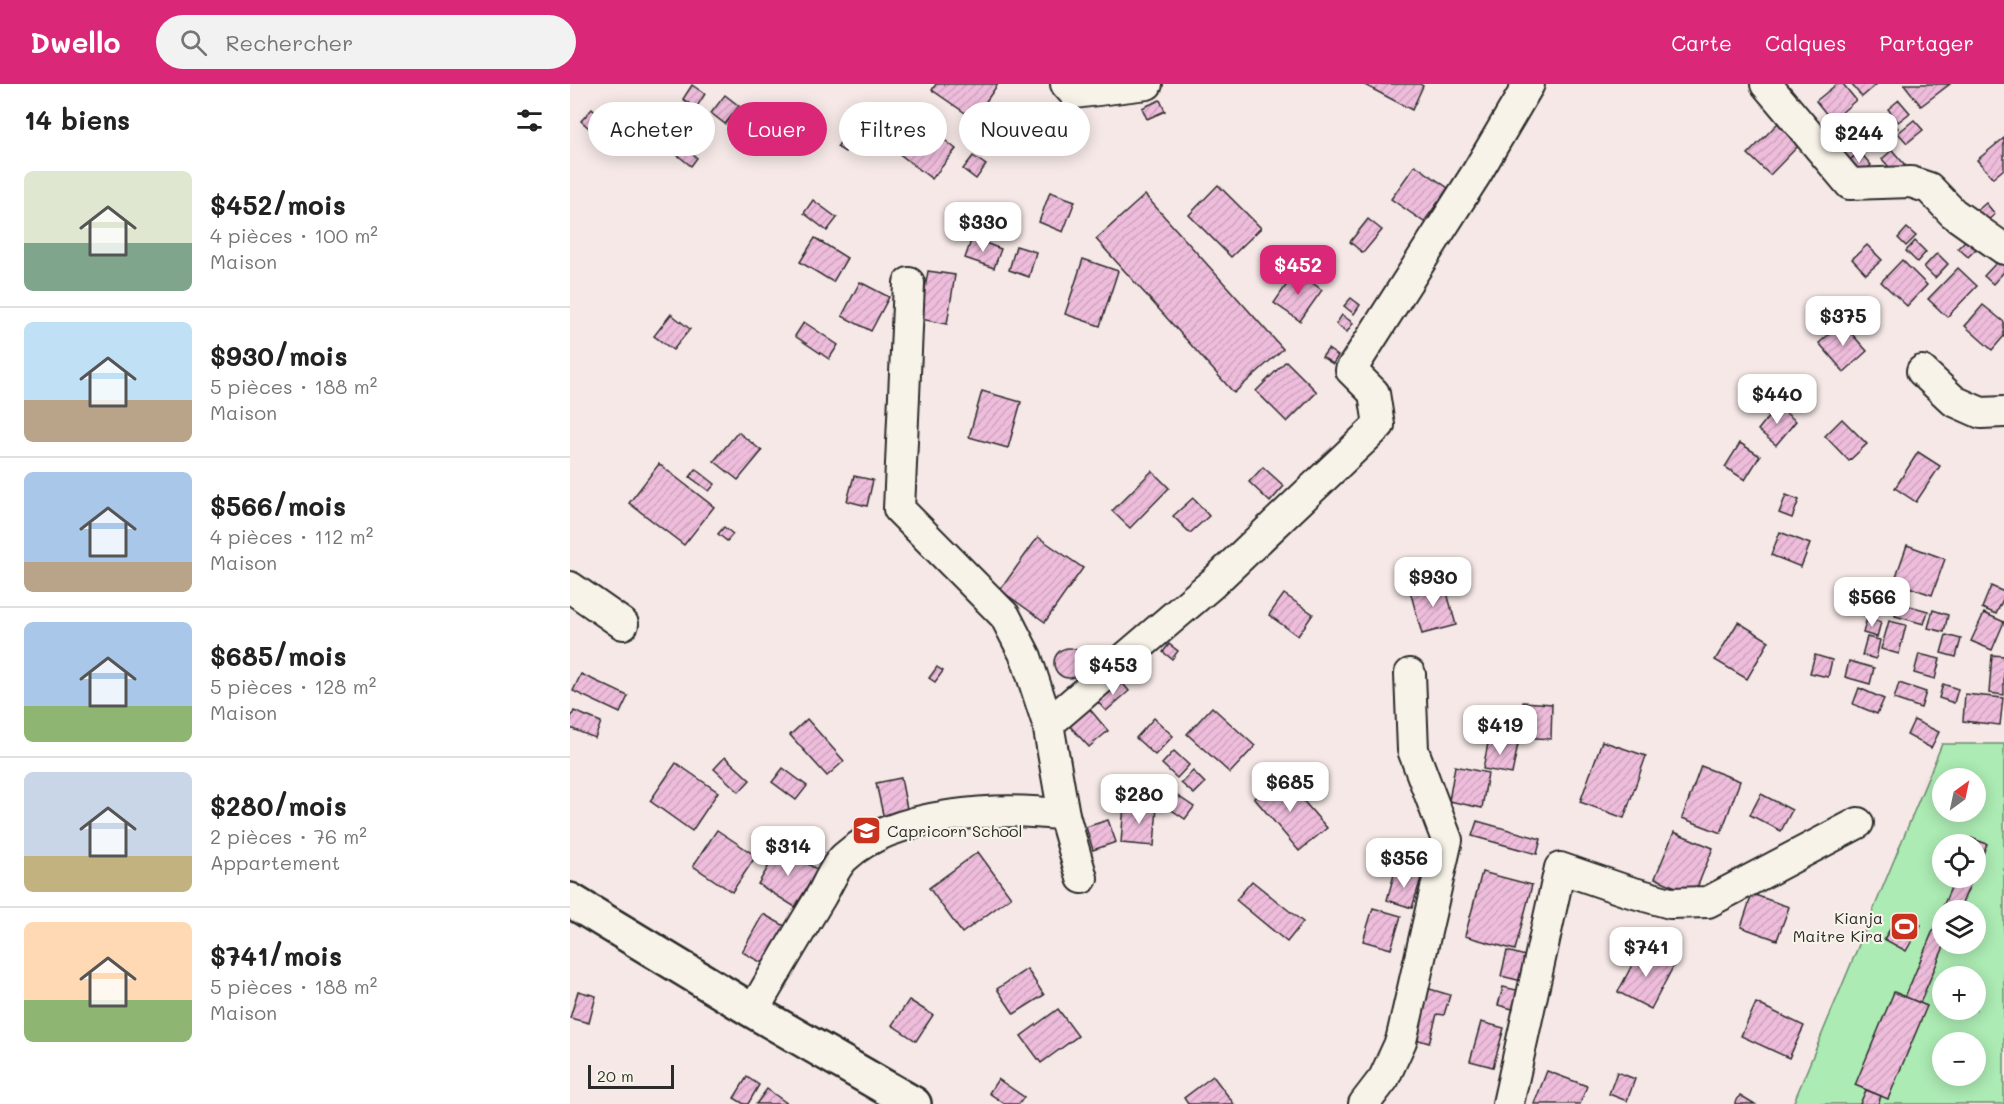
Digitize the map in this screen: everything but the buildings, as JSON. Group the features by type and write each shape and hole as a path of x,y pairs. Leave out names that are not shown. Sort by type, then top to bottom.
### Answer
{"street":[{"path":"1066,84 1074,93 1147,84"},
{"path":"1048,724 1213,583 1379,424 1374,393 1351,370 1476,174 1529,84"},
{"path":"1766,84 1850,184 1911,182 1929,188 1953,213 2004,249"},
{"path":"909,283 899,509 1005,616 1026,657 1048,724 1064,814 1082,878"},
{"path":"1922,371 1954,401 1981,413 2004,412"},
{"path":"570,587 623,624"},
{"path":"1364,1104 1384,1078 1401,1041 1447,840 1413,750 1410,674"},
{"path":"753,1011 843,858 882,832 927,820 992,811 1030,810 1064,814"},
{"path":"1508,1104 1560,868 1670,903 1708,902 1858,823"},
{"path":"570,900 753,1011 914,1104"}],"green space":[{"name":"Kianja Maitre Kira","path":"1942,744 2004,744 2004,1104 1793,1104 1932,768 1932,822 1986,822 1986,768 1932,768"}],"place":[{"name":"Capricorn School","path":"866,831"},
{"name":"Kianja Maitre Kira","path":"1904,927"}]}
